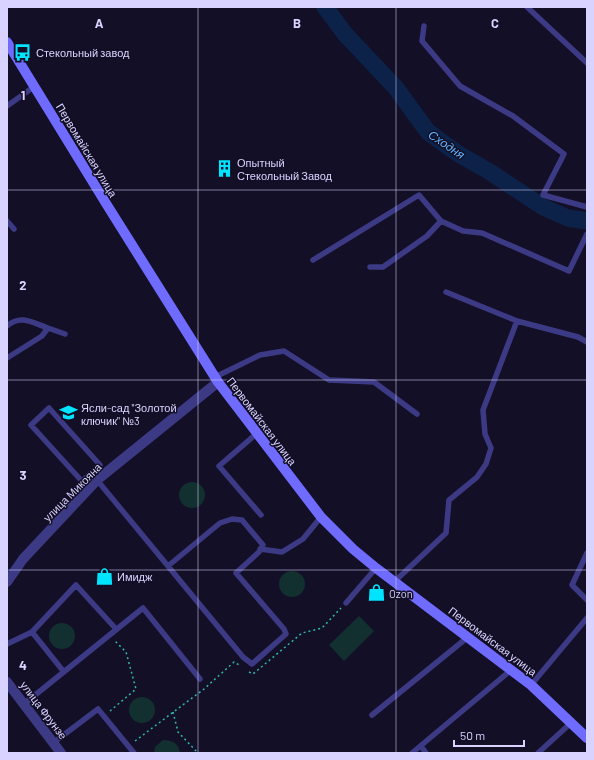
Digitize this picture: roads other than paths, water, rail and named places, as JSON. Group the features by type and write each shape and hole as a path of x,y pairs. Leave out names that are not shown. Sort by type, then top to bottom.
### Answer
{"main road":[{"name":"Первомайская улица","path":"9,48 35,86 107,205 216,379 256,434 321,517 353,549 376,568 531,685 572,722 587,738"}],"street":[{"name":"улица Микояна","path":"8,577 97,480 216,379"},
{"name":"улица Фрунзе","path":"7,682 61,753"}],"lane":[{"path":"527,7 587,64"},
{"path":"424,26 422,41 460,86 513,116 564,154 543,195 587,207"},
{"path":"7,106 35,86"},
{"path":"313,260 419,195 441,220 463,231 482,233 569,271 587,234"},
{"path":"370,268 383,267 427,236 441,220"},
{"path":"7,221 14,230"},
{"path":"446,292 517,320 578,337 587,342"},
{"path":"7,326 16,319 24,320 65,334"},
{"path":"394,582 446,533 449,500 478,477 486,464 491,448 485,434 483,410 517,320"},
{"path":"7,358 42,336 48,328"},
{"path":"216,379 260,355 284,351 330,380 374,382 417,414"},
{"path":"82,481 100,465 49,408 31,425 89,489"},
{"path":"256,434 219,466 261,514"},
{"path":"97,480 243,657 252,664 286,634 284,629 236,573 260,549 262,545 242,520 232,519 220,523 168,566"},
{"path":"260,549 282,552 302,539 321,517"},
{"path":"587,553 572,585 587,600"},
{"path":"346,603 376,568"},
{"path":"7,644 32,632 76,585 116,629"},
{"path":"24,704 143,608 200,679"},
{"path":"531,685 587,618"},
{"path":"32,632 64,672"},
{"path":"372,716 468,637"},
{"path":"412,753 511,670"},
{"path":"53,743 98,709 134,753"},
{"path":"538,753 572,722"},
{"path":"421,746 426,753"}],"waterway":[{"name":"Сходня","path":"325,7 345,34 396,88 428,132 457,153 490,172 543,207 568,218 587,221"}],"place":[{"name":"Стекольный завод","path":"23,52"},
{"name":"Опытный Стекольный Завод","path":"224,168"},
{"name":"Ясли-сад \"Золотой ключик\" №3","path":"68,413"},
{"name":"Имидж","path":"104,576"},
{"name":"Ozon","path":"376,593"}]}
